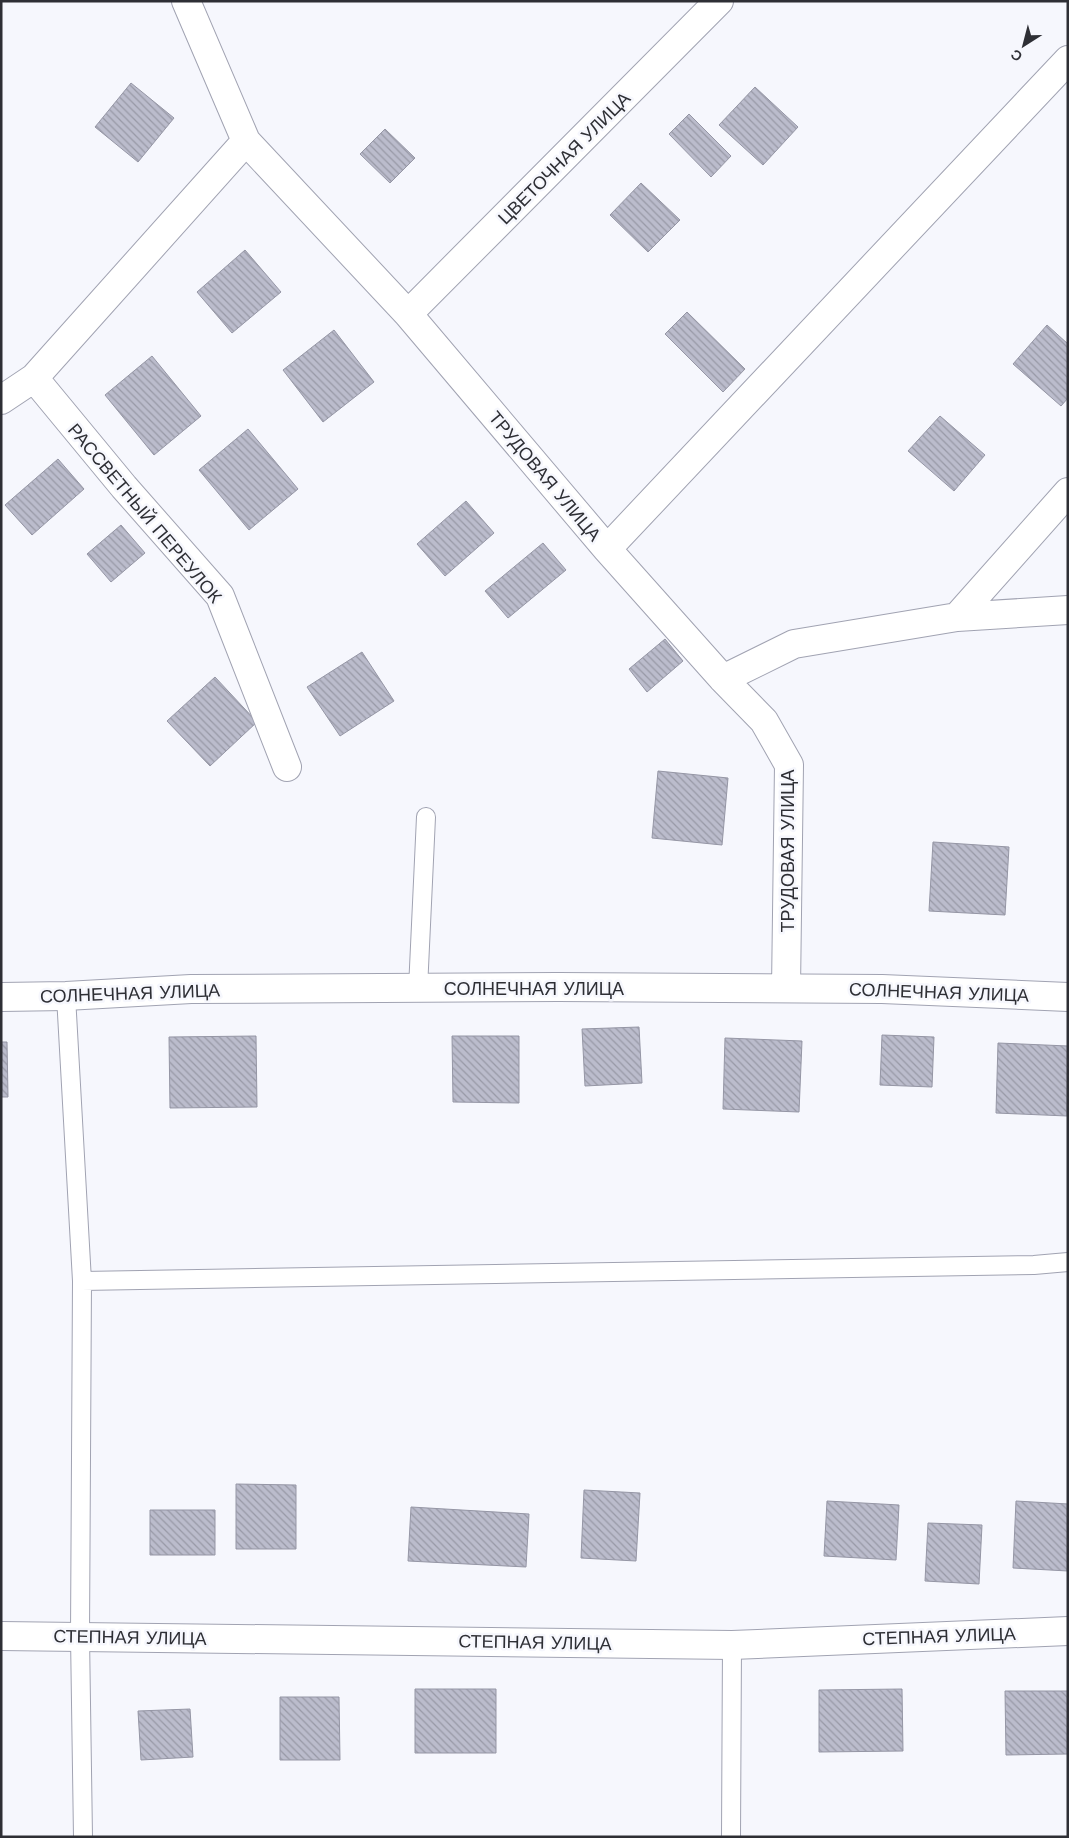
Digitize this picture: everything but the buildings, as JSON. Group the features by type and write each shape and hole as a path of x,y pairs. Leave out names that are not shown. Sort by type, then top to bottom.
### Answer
{"street":[{"name":"ТРУДОВАЯ УЛИЦА","path":"186,1 246,141 408,314 607,549 723,679 764,721 790,765 786,988"},
{"name":"ЦВЕТОЧНАЯ УЛИЦА","path":"408,314 719,1"},
{"path":"607,549 1068,60"},
{"path":"1,400 34,378 246,141"},
{"name":"РАССВЕТНЫЙ ПЕРЕУЛОК","path":"34,378 124,487 220,596 287,767"},
{"path":"957,617 1068,492"},
{"path":"723,679 794,644 957,617 1068,610"},
{"name":"СОЛНЕЧНАЯ УЛИЦА","path":"1,997 66,996 191,989 786,988 882,989 1068,997"},
{"name":"СТЕПНАЯ УЛИЦА","path":"1,1636 732,1645 1068,1631"}],"lane":[{"path":"418,989 426,817"},
{"path":"66,996 82,1281 80,1636 83,1837"},
{"path":"82,1281 1024,1265 1068,1262"},
{"path":"731,1837 732,1645"}]}
